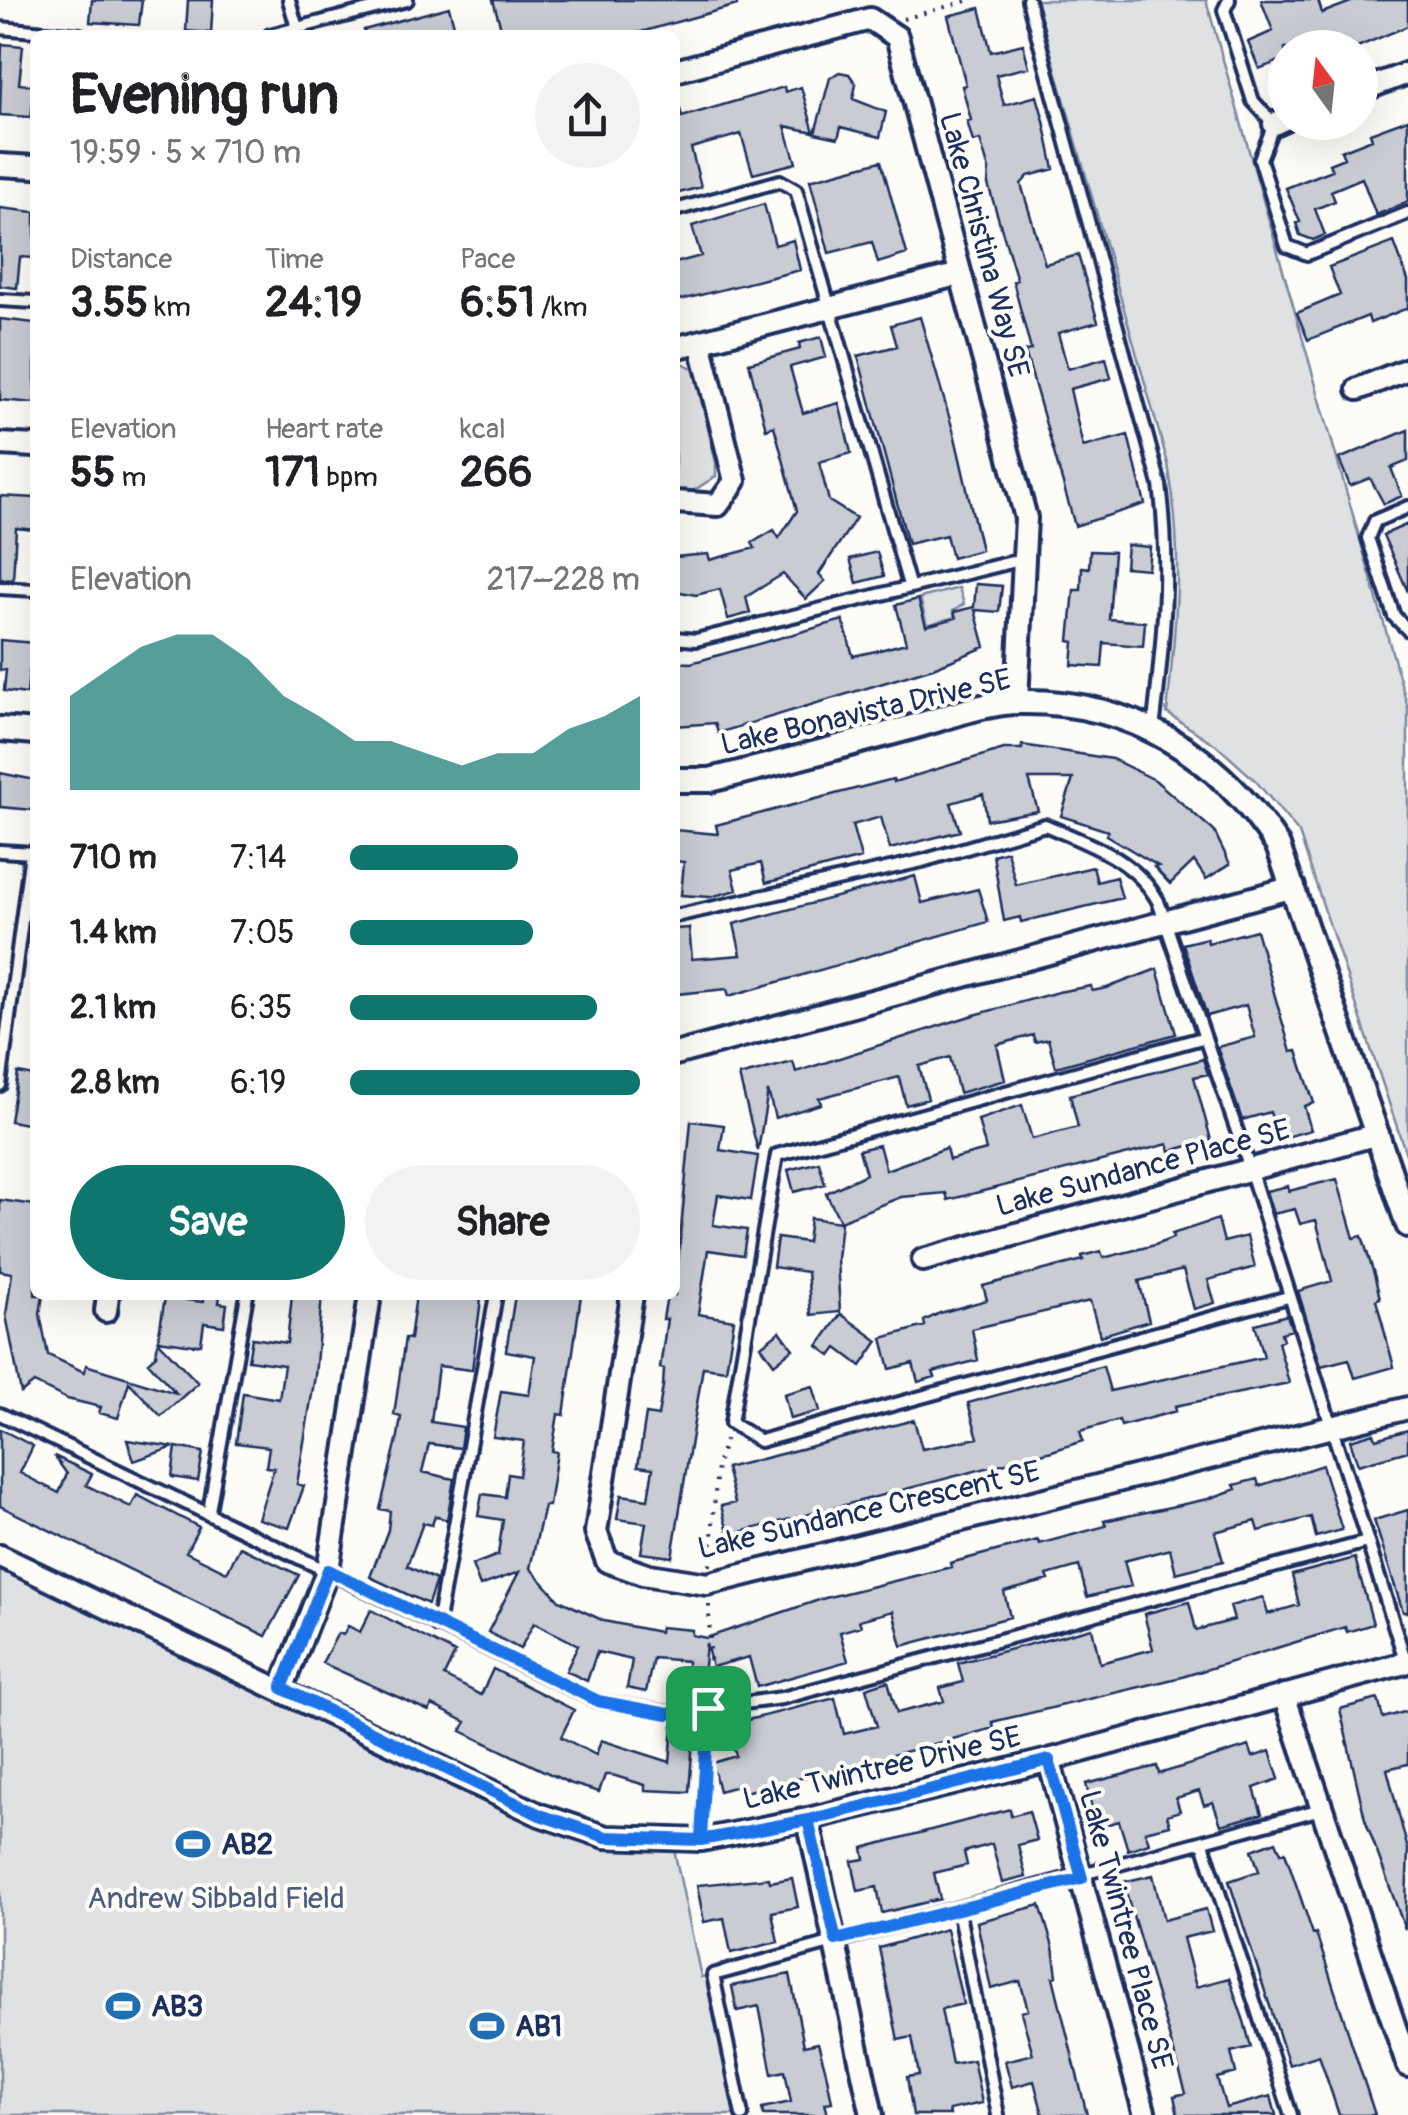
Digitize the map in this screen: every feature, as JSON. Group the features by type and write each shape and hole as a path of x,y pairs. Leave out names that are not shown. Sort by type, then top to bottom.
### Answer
{"street":[{"path":"680,71 870,19 879,25"},
{"name":"Lake Christina Way SE","path":"879,25 897,37 1026,518 1017,702"},
{"path":"1378,84 1408,73"},
{"path":"0,165 30,167"},
{"path":"680,347 960,274"},
{"path":"680,502 718,504 736,480 700,342"},
{"path":"1358,388 1408,368"},
{"path":"0,444 30,446"},
{"name":"Lake Bonavista Drive SE","path":"680,780 710,780 1017,702 1093,708 1153,730 1191,750 1252,806 1278,846 1408,1225"},
{"path":"0,729 30,732"},
{"path":"680,1053 1294,887"},
{"name":"Lake Sundance Place SE","path":"923,1260 1378,1134"},
{"path":"282,1688 328,1570 369,1300"},
{"name":"Lake Sundance Crescent SE","path":"631,1300 596,1532 607,1561 643,1574 707,1584 1408,1408"},
{"name":"Lake Twintree Drive SE","path":"0,1556 540,1815 606,1837 701,1840 808,1820 1407,1665"},
{"path":"1284,1695 1408,2066"},
{"name":"Lake Twintree Place SE","path":"1049,1760 1146,2115"},
{"path":"808,1820 872,2115"}],"lane":[{"path":"289,0 297,28"},
{"path":"289,30 407,0"},
{"path":"1028,0 1160,484 1168,613 1153,730"},
{"path":"1229,0 1224,10 1253,102 1268,114"},
{"path":"0,28 30,31"},
{"path":"1270,140 1260,159 1287,246 1306,254 1408,214"},
{"path":"680,209 780,182 796,190 909,585"},
{"path":"0,300 30,302"},
{"path":"1408,508 1375,520 1368,538 1394,616 1408,630"},
{"path":"680,638 696,640 1026,558"},
{"path":"0,588 30,590"},
{"path":"680,915 904,865 1045,825 1117,857 1145,878 1250,1169 1407,1665"},
{"path":"0,851 30,853"},
{"path":"0,1085 30,874"},
{"path":"1202,1038 777,1155 731,1423 760,1441 1288,1297"},
{"path":"209,1511 246,1300"},
{"path":"436,1626 495,1300"},
{"path":"0,1414 598,1701 668,1714 782,1698 1367,1542"},
{"path":"742,2115 712,1975 1082,1878 1321,1809"},
{"path":"1203,1842 1291,2115"},
{"path":"958,1908 998,2115"}],"path":[{"path":"879,25 970,0"},
{"path":"701,1840 708,1708 707,1584 718,1465 731,1423"}],"green space":[{"path":"1036,0 1206,0 1408,708 1408,1160 1299,833 1255,780 1216,745 1167,713 1177,559 1168,464"},
{"path":"680,362 694,369 716,463 716,476 693,491 680,492"},
{"path":"959,588 964,604 953,611 955,617 927,625 920,598"},
{"name":"Andrew Sibbald Field","path":"0,1556 540,1815 672,1840 701,1977 713,1975 742,2115 0,2115"}],"building":[{"path":"92,0 142,0 139,25 90,22"},
{"path":"188,0 213,0 211,30 186,30"},
{"path":"493,0 736,0 737,5 648,30 502,30"},
{"path":"1261,0 1318,0 1322,13 1356,0 1408,0 1408,26 1378,38 1378,30 1273,30"},
{"path":"449,7 455,29 452,30 364,30"},
{"path":"980,8 991,52 1023,44 1029,67 996,75 1004,105 1037,96 1044,121 1054,169 1028,176 1021,184 1045,264 1078,255 1098,322 1058,333 1068,369 1106,358 1111,378 1070,389 1083,447 1128,435 1145,504 1075,526 1025,351 1031,350 1013,281 1017,280 988,184 989,170 980,140 973,142 967,121 971,120 962,86 966,85 948,16"},
{"path":"1268,33 1268,66 1259,69 1248,42"},
{"path":"2,44 23,46 19,84 30,85 30,117 0,115"},
{"path":"839,72 849,74 856,84 853,99 886,112 880,137 841,127 838,138 815,133 830,78"},
{"path":"784,87 785,92 801,87 814,132 785,126 796,163 753,174 741,134 691,148 701,187 680,193 680,109 682,117"},
{"path":"1408,119 1408,202 1376,215 1362,178 1331,191 1335,201 1315,209 1325,235 1313,240 1300,235 1296,223 1300,222 1286,188 1332,170 1329,164 1344,158 1341,151 1378,140 1378,130"},
{"path":"881,161 907,254 878,263 872,242 829,253 810,180"},
{"path":"764,204 775,245 793,240 800,270 681,300 680,262 701,256 692,226"},
{"path":"0,208 30,211 30,258 20,257 17,288 0,286"},
{"path":"1394,242 1408,280 1408,308 1370,323 1368,316 1308,340 1297,313 1340,295 1329,267"},
{"path":"920,317 955,437 981,550 952,558 946,535 908,544 858,356 897,346 891,325"},
{"path":"0,319 30,322 30,403 0,400"},
{"path":"821,337 826,357 790,367 803,413 839,403 851,453 819,462 829,501 856,518 819,574 825,581 806,599 783,574 746,597 750,613 728,619 720,589 696,595 680,592 680,557 708,554 710,560 755,548 752,543 774,530 779,538 797,511 774,426 766,429 749,363 800,349 799,343"},
{"path":"1408,430 1408,461 1391,468 1402,496 1384,504 1370,478 1350,486 1339,459"},
{"path":"0,496 30,498 30,529 16,528 13,580 0,579"},
{"path":"1408,524 1408,592 1383,535"},
{"path":"1127,545 1150,547 1148,569 1125,567"},
{"path":"1090,551 1114,552 1109,619 1145,622 1143,646 1104,643 1102,667 1072,665 1074,642 1069,641 1074,590 1081,590 1082,567 1089,568"},
{"path":"877,552 884,576 857,583 850,559"},
{"path":"976,584 1002,586 999,612 975,610 985,647 933,668 718,733 715,723 680,726 680,662 691,663 843,620 853,656 906,643 896,605 918,599 926,626 956,618 954,612 974,607"},
{"path":"0,640 30,643 27,694 4,691 6,670 0,670"},
{"path":"1022,745 1112,759 1155,780 1214,831 1230,864 1206,879 1194,861 1170,884 1154,867 1158,866 1106,835 1108,831 1061,816 1073,779 1029,779 1038,811 987,820 983,794 951,803 960,831 890,849 881,817 852,825 861,858 766,883 761,863 732,870 737,890 710,897 681,895 684,862 680,862 680,830 718,834 716,825 893,779 894,782 1004,749 1022,749"},
{"path":"0,773 30,779 30,810 0,807"},
{"path":"1007,851 1016,885 1093,867 1097,882 1116,877 1122,898 1021,922 1020,917 1004,921 993,855"},
{"path":"915,876 922,903 978,889 988,922 729,996 727,989 680,994 680,929 689,928 692,959 741,955 734,924"},
{"path":"1256,930 1291,1052 1297,1051 1314,1103 1304,1106 1311,1130 1286,1137 1283,1128 1275,1130 1270,1112 1242,1120 1217,1047 1255,1037 1246,1005 1207,1016 1183,944 1207,938 1208,943"},
{"path":"1157,969 1176,1034 1056,1067 1048,1039 1035,1042 1033,1035 997,1045 1005,1080 959,1093 950,1057 919,1066 928,1099 906,1105 899,1077 819,1098 821,1104 775,1118 768,1091 758,1151 739,1076 793,1062 796,1072 967,1017 1058,992 1091,986 1092,991 1107,988"},
{"path":"1203,1059 1208,1074 1194,1077 1211,1140 1170,1151 1168,1144 948,1200 946,1193 901,1197 840,1221 826,1193 866,1174 859,1150 879,1145 886,1170 946,1148 949,1160 986,1150 978,1120 1022,1105 1032,1139 1078,1127 1070,1095"},
{"path":"18,1073 30,1075 30,1124 10,1121"},
{"path":"691,1121 724,1125 720,1150 758,1156 751,1200 718,1195 713,1225 747,1230 743,1255 708,1250 698,1314 734,1320 726,1370 703,1367 672,1557 641,1553 646,1523 617,1519 621,1495 648,1499 653,1468 638,1466 646,1414 658,1416 666,1300 680,1300 680,1241"},
{"path":"819,1162 825,1184 794,1192 788,1170"},
{"path":"1337,1179 1354,1238 1362,1236 1374,1274 1380,1298 1376,1300 1394,1367 1355,1378 1349,1359 1321,1366 1298,1291 1332,1281 1316,1220 1300,1224 1295,1209 1273,1214 1266,1191 1288,1186 1289,1191"},
{"path":"0,1200 30,1204 30,1300 42,1300 40,1314 48,1355 84,1372 86,1365 176,1393 148,1362 156,1355 158,1341 198,1383 161,1416 129,1382 118,1418 99,1413 101,1407 67,1399 34,1383 21,1393 6,1315 12,1273 0,1271"},
{"path":"810,1218 841,1222 837,1259 840,1312 811,1315 807,1272 773,1267 777,1238 807,1242"},
{"path":"1218,1219 1224,1242 1247,1236 1255,1267 1208,1280 1215,1303 1194,1309 1183,1270 1139,1281 1149,1321 1100,1336 1090,1301 972,1329 978,1360 933,1372 935,1377 918,1382 913,1363 890,1369 882,1338 925,1326 924,1321 940,1313 987,1300 983,1286 1083,1260 1082,1256 1101,1251 1103,1258 1155,1245 1173,1238 1172,1234"},
{"path":"165,1300 219,1300 227,1304 224,1326 204,1323 201,1344 158,1340"},
{"path":"291,1300 322,1300 315,1376 297,1484 304,1486 289,1528 258,1519 274,1468 266,1467 269,1447 236,1443 243,1393 279,1399 284,1365 248,1360 252,1338 287,1343"},
{"path":"415,1300 481,1300 472,1370 438,1366 431,1422 463,1427 460,1448 429,1444 422,1472 454,1479 447,1520 435,1516 432,1525 423,1523 407,1566 436,1580 428,1604 370,1577 388,1530 390,1511 380,1509 401,1417 394,1415 405,1338 410,1339"},
{"path":"514,1300 580,1300 564,1415 558,1414 552,1451 557,1452 549,1506 544,1506 530,1568 559,1600 604,1621 659,1632 660,1627 692,1630 692,1635 706,1638 825,1598 951,1567 950,1563 1038,1540 1039,1544 1106,1526 1104,1521 1208,1499 1236,1489 1234,1485 1257,1479 1259,1486 1322,1465 1342,1530 1316,1537 1311,1517 1259,1531 1256,1521 1215,1532 1223,1561 1176,1573 1170,1549 1124,1561 1131,1586 1087,1597 1079,1566 1047,1575 1049,1580 1004,1592 1010,1617 902,1646 893,1611 859,1620 861,1626 840,1632 848,1661 757,1687 749,1657 712,1667 706,1643 702,1688 686,1689 687,1661 653,1658 646,1692 627,1688 632,1660 597,1652 587,1681 566,1671 578,1645 534,1623 520,1649 488,1632 519,1572 480,1586 472,1565 498,1555 503,1520 478,1516 482,1494 505,1497 508,1474 519,1476 524,1441 493,1437 501,1391 529,1395 535,1356 506,1351"},
{"path":"841,1314 878,1341 861,1366 837,1348 831,1356 818,1346"},
{"path":"1287,1315 1292,1330 1281,1333 1283,1340 1278,1342 1289,1383 1175,1406 1176,1411 1121,1426 1119,1420 1080,1431 1083,1441 1052,1451 729,1535 721,1506 735,1503 726,1468 914,1420 922,1449 978,1438 968,1403 1103,1366 1110,1391 1264,1357 1255,1324"},
{"path":"780,1331 793,1349 774,1364 761,1346"},
{"path":"813,1386 820,1411 790,1419 784,1394"},
{"path":"0,1429 33,1446 20,1473 59,1493 67,1474 54,1456 92,1474 86,1485 131,1507 137,1495 199,1527 186,1552 227,1572 240,1547 299,1575 266,1636 0,1506"},
{"path":"1408,1430 1408,1451 1358,1465 1350,1440 1374,1433 1376,1439"},
{"path":"127,1440 174,1447 134,1461"},
{"path":"176,1447 203,1452 198,1481 172,1477"},
{"path":"1408,1510 1408,1612 1403,1612 1374,1520"},
{"path":"1355,1558 1373,1624 1347,1632 1345,1627 1182,1677 992,1722 994,1728 859,1764 740,1793 738,1786 719,1791 712,1763 736,1756 728,1725 835,1698 844,1734 877,1726 866,1688 888,1681 897,1713 944,1701 940,1688 963,1682 958,1663 1092,1628 1100,1663 1120,1658 1153,1649 1144,1614 1189,1602 1196,1630 1234,1620 1230,1606 1263,1597 1268,1614 1299,1605 1292,1575"},
{"path":"371,1610 455,1653 444,1676 481,1695 493,1669 574,1710 561,1737 596,1755 601,1740 670,1762 673,1725 694,1727 689,1792 645,1790 645,1785 612,1775 605,1775 599,1792 569,1783 461,1731 466,1722 432,1705 429,1711 322,1663 338,1633 343,1635 348,1626 360,1632"},
{"path":"1378,1699 1383,1718 1408,1711 1408,1764 1387,1769 1408,1850 1405,1929 1365,1819 1340,1709"},
{"path":"1249,1746 1253,1757 1270,1751 1279,1779 1254,1788 1262,1814 1221,1825 1213,1802 1204,1805 1199,1791 1176,1798 1180,1811 1167,1815 1170,1825 1145,1831 1149,1843 1128,1850 1119,1821 1102,1826 1100,1814 1094,1816 1086,1784 1157,1766 1159,1774"},
{"path":"1010,1809 1011,1816 1029,1811 1037,1840 1018,1845 1026,1877 1002,1883 992,1844 964,1852 967,1865 934,1873 940,1899 882,1913 877,1887 858,1891 852,1861 865,1859 863,1848"},
{"path":"1276,1841 1281,1853 1285,1852 1313,1934 1316,1933 1375,2115 1339,2115 1319,2055 1289,2065 1229,1881 1259,1871 1252,1850"},
{"path":"1153,1875 1164,1920 1206,1909 1212,1931 1183,1938 1196,1987 1229,1978 1244,2021 1251,2047 1231,2052 1236,2073 1217,2078 1226,2108 1271,2096 1276,2115 1178,2115 1174,2096 1186,2093 1123,1882"},
{"path":"769,1878 770,1882 792,1878 798,1907 772,1912 778,1942 731,1953 724,1918 704,1922 697,1885"},
{"path":"1040,1905 1053,1947 1057,1976 1053,1977 1087,2115 1043,2115 1034,2081 1012,2087 1005,2061 1033,2054 1021,2012 1028,2010 1020,1981 991,1989 977,1922"},
{"path":"946,1929 963,2004 941,2009 952,2064 973,2060 982,2103 949,2110 950,2115 913,2115 907,2077 919,2075 912,2037 898,2040 879,1948"},
{"path":"790,1974 804,2046 818,2043 826,2072 832,2102 825,2103 828,2115 763,2115 762,2108 791,2102 785,2071 772,2074 759,2006 737,2011 732,1986"}],"place":[{"name":"AB2","path":"193,1844"},
{"name":"AB3","path":"123,2006"},
{"name":"AB1","path":"487,2026"}],"route":[{"path":"708,1708 668,1714 598,1701 436,1626 328,1570 282,1688 540,1815 606,1837 701,1840 808,1820 1049,1760 1082,1878 836,1940 808,1820 701,1840 708,1708"}]}
